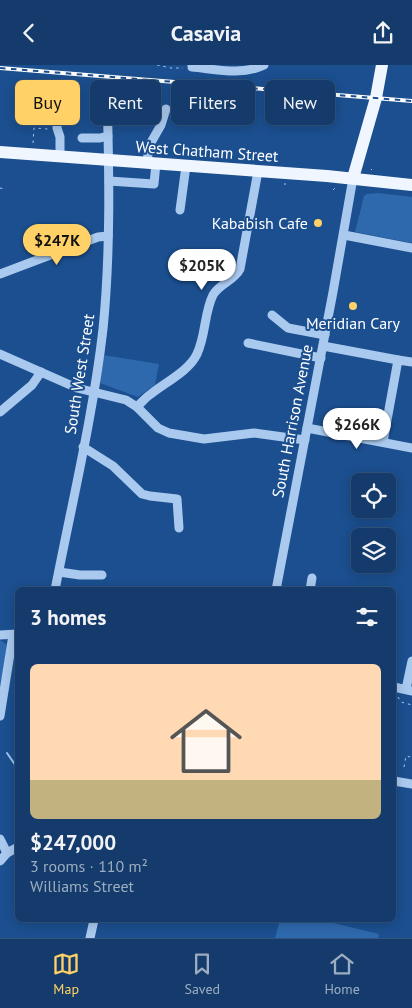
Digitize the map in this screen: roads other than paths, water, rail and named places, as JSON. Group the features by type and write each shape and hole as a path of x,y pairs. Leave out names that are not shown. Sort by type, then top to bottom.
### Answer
{"main road":[{"name":"South Harrison Avenue","path":"353,178 372,112 382,65"},
{"name":"West Chatham Street","path":"0,151 353,178 412,185"}],"street":[{"path":"192,66 236,71 264,65"},
{"path":"109,181 154,184 149,146 161,125 166,109"},
{"path":"57,125 60,136 60,156"},
{"name":"South West Street","path":"56,587 93,392 104,319 109,181 108,125"},
{"path":"82,137 100,138 108,136"},
{"path":"180,211 186,165"},
{"path":"137,407 149,395 188,366 197,355 214,293 233,279 240,269 258,171"},
{"name":"South Harrison Avenue","path":"277,587 344,235 353,178"},
{"path":"344,235 412,248"},
{"path":"0,274 98,237 108,236"},
{"path":"272,315 288,328 325,335"},
{"path":"248,343 321,358"},
{"path":"323,346 412,362"},
{"path":"0,354 77,388 118,397 137,407 158,428 176,435 211,439 254,433 305,440"},
{"path":"383,442 398,360"},
{"path":"0,412 32,385 41,372"},
{"path":"307,428 412,448"},
{"path":"83,447 113,466 142,494 150,497 176,499 180,528"},
{"path":"59,572 80,575 102,575"},
{"path":"310,587 312,578"},
{"path":"0,635 15,635 2,695 0,716"},
{"path":"396,687 409,690 412,661"},
{"path":"396,781 412,784"},
{"path":"0,839 7,853"},
{"path":"0,861 7,853 15,849"},
{"path":"90,938 94,922"}],"waterway":[{"path":"7,753 15,765"}],"railway":[{"path":"0,68 412,101"}],"place":[{"name":"Kababish Cafe","path":"318,223"},
{"name":"Meridian Cary","path":"353,306"}]}
